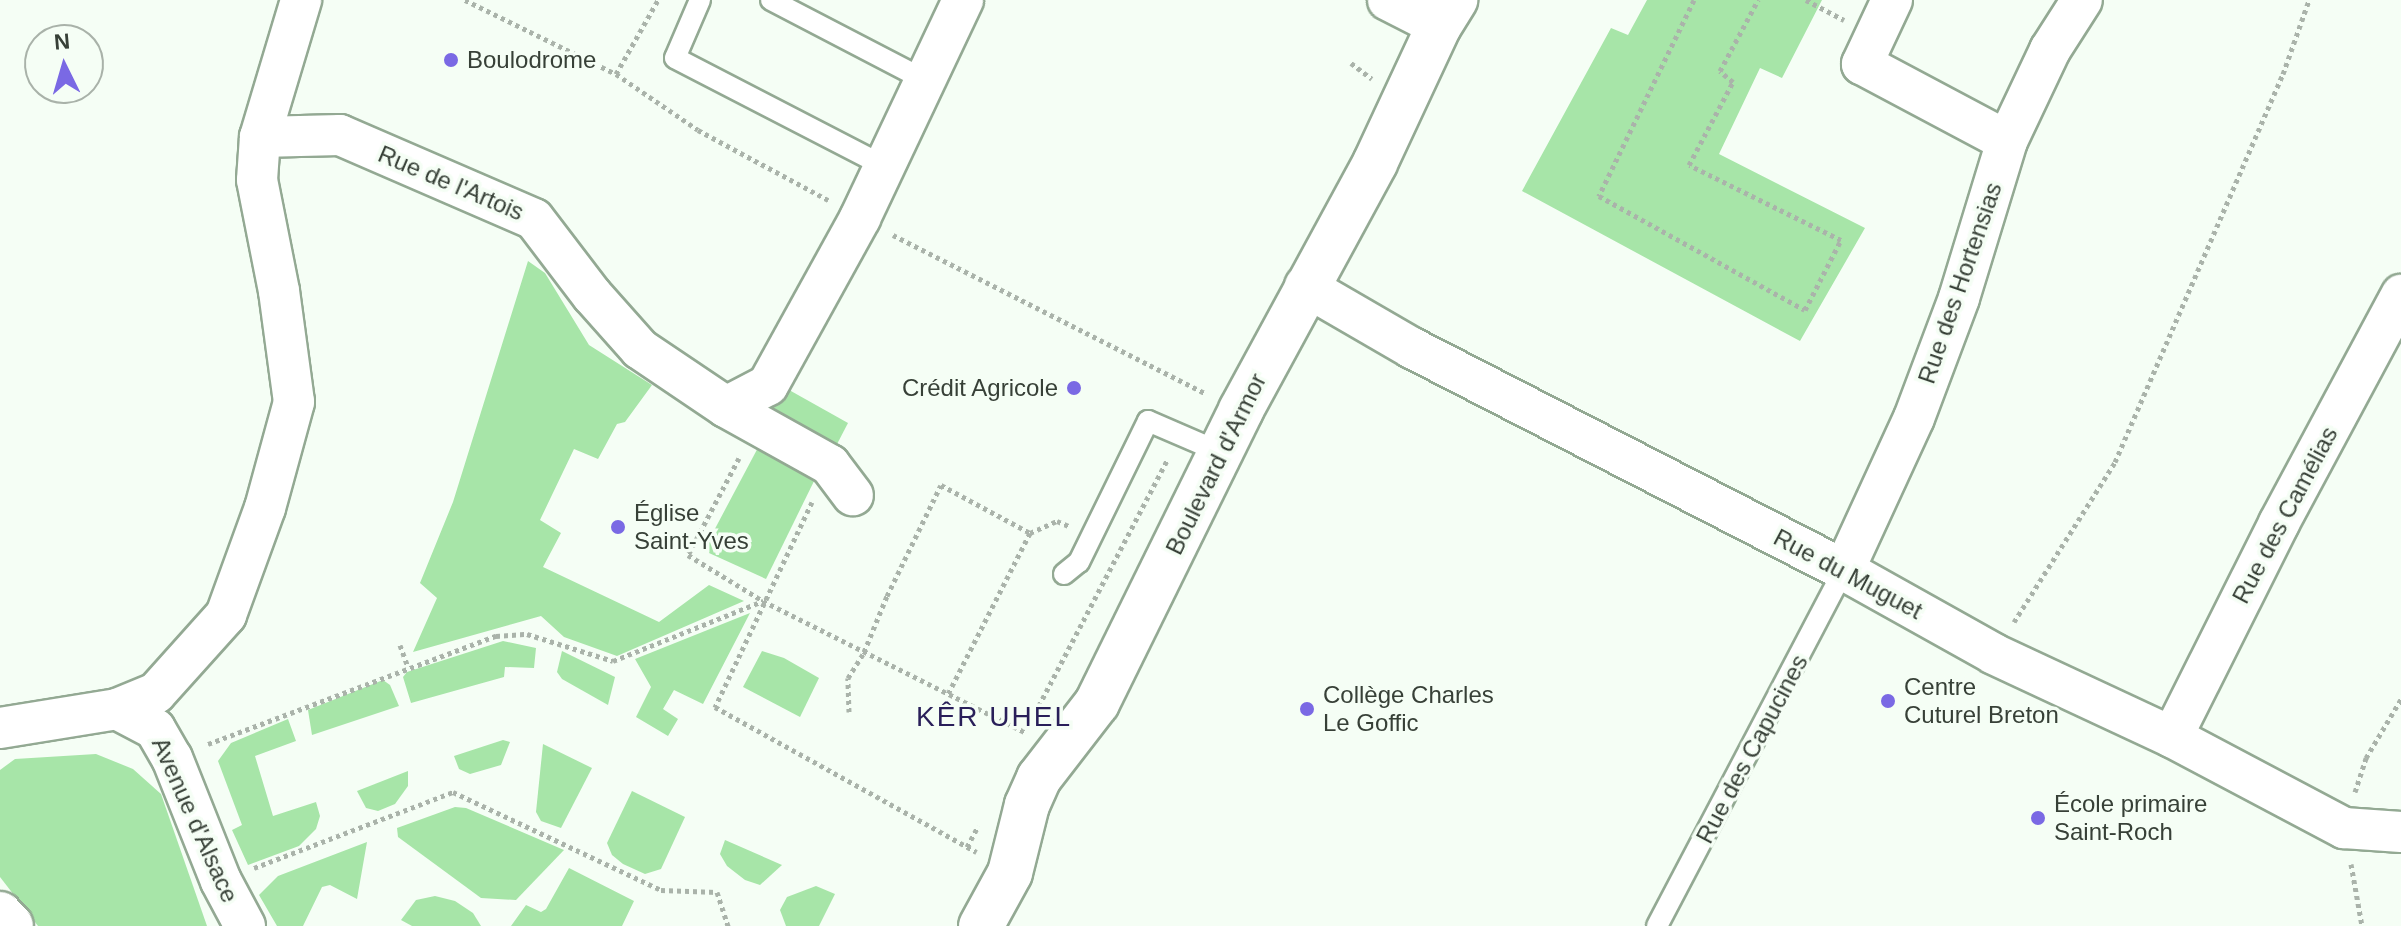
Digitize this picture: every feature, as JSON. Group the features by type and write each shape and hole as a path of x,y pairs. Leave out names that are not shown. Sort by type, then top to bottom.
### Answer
{"main road":[{"name":"Boulevard d'Armor","path":"981,926 1010,873 1027,805 1039,778 1034,745 1097,703 1220,452 1223,401 1305,286 1375,163 1447,13"},
{"path":"0,914 11,926"}],"street":[{"path":"0,728 117,709 156,693 226,615 265,508 294,402 279,291 257,180 260,137 301,0"},
{"path":"741,415 768,385 860,218 923,79 963,0"},
{"path":"1388,0 1447,13"},
{"path":"1892,0 1862,64 2007,141"},
{"name":"Rue des Hortensias","path":"1844,570 1914,418 1959,298 2007,141 2050,50 2082,0"},
{"name":"Rue de l'Artois","path":"260,137 340,135 534,219 592,295 640,349 841,480"},
{"name":"Rue du Muguet","path":"1305,286 1412,348 1844,570 1994,654 2172,737 2344,828 2401,832"},
{"name":"Rue des Camélias","path":"2172,737 2279,523 2401,295"},
{"name":"Avenue d'Alsace","path":"117,709 155,729 172,758 221,881 245,926"}],"lane":[{"path":"700,0 675,58 884,166"},
{"path":"771,0 923,79"},
{"path":"1064,574 1079,562 1148,421 1220,452"},
{"name":"Rue des Capucines","path":"1657,926 1844,570"}],"path":[{"path":"465,0 616,74 698,130 860,218 1223,401 1181,434 1034,745 948,694 763,601 688,555 741,415"},
{"path":"616,74 658,0"},
{"path":"1694,0 1599,196 1805,310 1841,240 1689,165 1733,82 1720,71 1758,0"},
{"path":"1994,654 2115,462 2283,74 2309,0"},
{"path":"841,480 763,601 715,707 1010,873"},
{"path":"849,712 848,678 864,652 887,596 941,485 1030,533 948,694"},
{"path":"172,758 496,636 527,634 613,661 763,601"},
{"path":"400,645 408,667"},
{"path":"2362,926 2344,828 2366,758 2401,699"},
{"path":"221,881 453,792 661,890 717,892 728,926"},
{"path":"967,847 979,823"}],"green space":[{"path":"1647,0 1822,0 1782,78 1760,68 1719,154 1865,228 1800,341 1522,191 1611,28 1628,35"},
{"path":"528,261 545,273 589,345 652,385 625,422 617,424 598,459 574,449 540,520 561,533 543,567 659,622 709,585 744,601 617,656 564,637 541,616 413,652 437,598 420,583 453,502"},
{"path":"782,386 848,423 835,448 782,424 772,406"},
{"path":"761,442 818,473 766,579 709,553 709,540"},
{"path":"750,613 703,704 674,690 663,709 678,719 668,736 636,717 651,687 635,659"},
{"path":"503,641 536,648 534,668 505,667 504,677 411,703 403,677 407,672"},
{"path":"562,651 615,677 608,705 562,679 557,672"},
{"path":"762,651 784,658 819,678 800,717 743,687"},
{"path":"383,680 390,685 399,706 312,735 308,710"},
{"path":"288,719 296,741 255,756 273,816 316,802 320,816 316,829 299,846 248,865 232,830 242,825 218,761 231,743"},
{"path":"503,740 510,742 501,765 470,774 459,769 454,756"},
{"path":"543,744 592,768 561,828 541,821 536,812"},
{"path":"96,754 133,769 161,794 207,926 38,926 0,877 0,770 15,759"},
{"path":"408,771 408,786 395,804 378,811 366,808 357,791"},
{"path":"632,791 685,817 661,869 645,874 623,864 612,855 607,843"},
{"path":"455,807 466,808 564,850 516,900 481,898 398,837 397,828"},
{"path":"725,840 782,865 760,885 745,880 727,866 720,854"},
{"path":"367,842 357,899 330,885 322,887 303,926 277,926 259,895 278,876"},
{"path":"569,868 634,901 622,926 511,926 526,905 541,912 546,909"},
{"path":"816,886 835,894 819,926 786,926 780,910 787,897"},
{"path":"435,896 455,901 473,913 481,926 412,926 401,920 416,900"}],"place":[{"name":"Boulodrome","path":"451,60"},
{"name":"Crédit Agricole","path":"1074,388"},
{"name":"Église Saint-Yves","path":"618,527"},
{"name":"Centre Cuturel Breton","path":"1888,701"},
{"name":"Collège Charles Le Goffic","path":"1307,709"},
{"name":"École primaire Saint-Roch","path":"2038,818"}],"district":[{"name":"KÊR UHEL","path":"994,717"}]}
